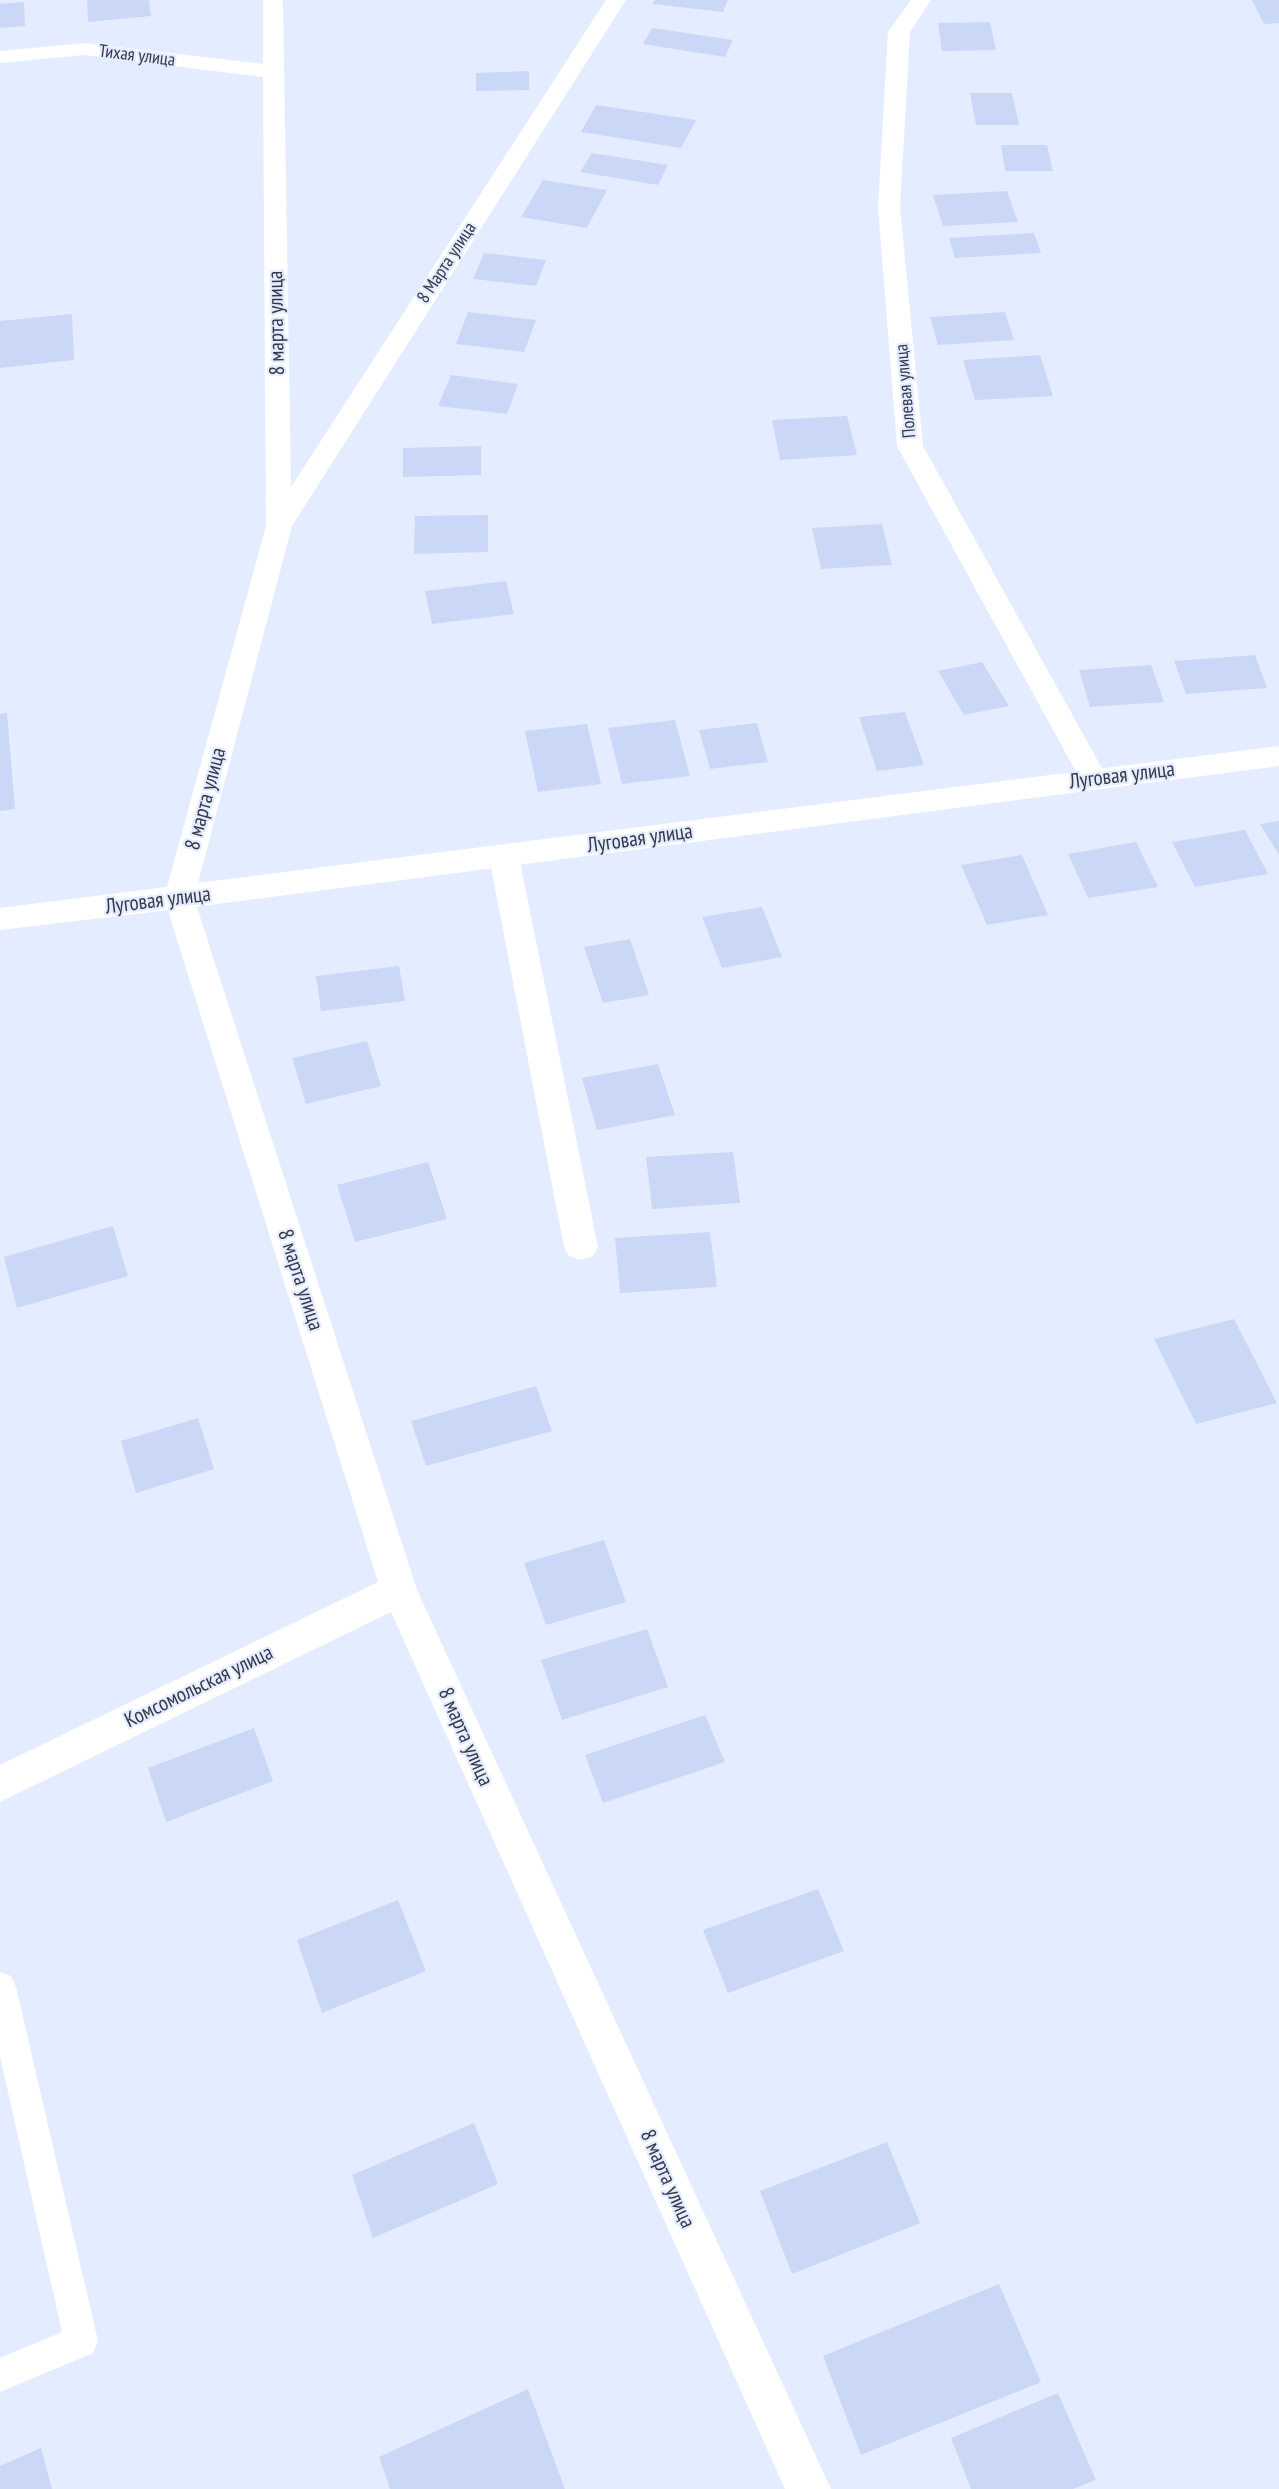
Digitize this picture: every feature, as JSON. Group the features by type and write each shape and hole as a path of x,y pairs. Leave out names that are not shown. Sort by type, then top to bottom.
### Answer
{"street":[{"name":"8 марта улица","path":"273,0 279,526 179,898 399,1590 808,2489"},
{"name":"8 Марта улица","path":"279,526 616,0"},
{"name":"Полевая улица","path":"921,0 898,32 889,207 910,446 1094,779"},
{"name":"Тихая улица","path":"0,57 84,49 274,72"},
{"name":"Луговая улица","path":"0,919 504,857 1279,756"},
{"path":"504,857 581,1247"},
{"name":"Комсомольская улица","path":"0,1784 399,1590"}],"lane":[{"path":"0,1987 81,2341 0,2375"}],"building":[{"path":"87,0 149,0 151,16 88,22"},
{"path":"655,0 728,0 723,12 653,4"},
{"path":"1252,0 1279,0 1279,23 1264,24"},
{"path":"24,2 25,26 0,28 0,4"},
{"path":"990,22 996,50 942,51 938,23"},
{"path":"652,28 733,40 725,57 643,44"},
{"path":"529,71 529,90 476,91 476,73"},
{"path":"970,93 1012,93 1019,125 976,125"},
{"path":"596,105 696,120 681,148 581,132"},
{"path":"1001,145 1047,145 1053,171 1005,171"},
{"path":"592,153 668,165 658,185 580,172"},
{"path":"543,180 607,190 587,228 521,217"},
{"path":"1007,191 1018,222 943,226 933,195"},
{"path":"1034,233 1041,253 955,258 949,238"},
{"path":"484,253 546,260 536,286 473,279"},
{"path":"468,312 536,320 524,352 456,344"},
{"path":"1005,312 1014,340 938,345 930,317"},
{"path":"72,314 74,360 0,368 0,321"},
{"path":"1040,355 1053,396 975,400 963,360"},
{"path":"451,375 518,384 507,414 438,406"},
{"path":"847,416 857,455 780,460 772,420"},
{"path":"481,446 481,475 403,477 403,448"},
{"path":"488,515 488,552 414,554 415,516"},
{"path":"882,524 892,565 821,569 812,528"},
{"path":"506,581 514,614 432,624 425,591"},
{"path":"1255,655 1267,688 1186,694 1174,661"},
{"path":"982,662 1009,706 964,715 938,671"},
{"path":"1151,665 1164,702 1090,707 1079,670"},
{"path":"905,712 924,765 877,771 859,717"},
{"path":"7,713 15,809 0,811 0,714"},
{"path":"675,720 690,776 622,784 608,728"},
{"path":"757,723 768,762 710,769 699,730"},
{"path":"587,724 601,784 538,792 525,731"},
{"path":"1279,821 1279,855 1260,824"},
{"path":"1245,830 1268,874 1195,887 1172,842"},
{"path":"1136,842 1158,887 1088,898 1068,854"},
{"path":"1022,855 1048,915 987,925 961,865"},
{"path":"762,907 782,957 722,968 702,917"},
{"path":"630,939 649,995 603,1003 584,947"},
{"path":"399,966 405,1001 321,1011 316,976"},
{"path":"367,1041 381,1086 306,1104 292,1058"},
{"path":"658,1064 675,1115 597,1130 582,1078"},
{"path":"733,1152 740,1203 652,1209 646,1157"},
{"path":"428,1162 447,1219 355,1242 337,1185"},
{"path":"113,1226 128,1276 17,1308 4,1257"},
{"path":"710,1232 717,1287 620,1293 615,1238"},
{"path":"1234,1319 1277,1403 1196,1424 1154,1339"},
{"path":"536,1386 552,1431 426,1466 411,1421"},
{"path":"198,1418 214,1469 136,1493 121,1441"},
{"path":"604,1540 626,1602 546,1625 524,1563"},
{"path":"647,1629 668,1687 562,1720 541,1660"},
{"path":"705,1715 725,1762 603,1803 585,1755"},
{"path":"254,1728 273,1781 166,1822 148,1768"},
{"path":"818,1889 844,1951 728,1993 703,1930"},
{"path":"398,1900 426,1971 322,2013 297,1940"},
{"path":"474,2123 498,2184 373,2238 352,2175"},
{"path":"887,2142 920,2223 792,2274 760,2191"},
{"path":"999,2284 1041,2382 861,2455 823,2356"},
{"path":"528,2389 565,2489 390,2489 379,2457"},
{"path":"1058,2393 1096,2480 1073,2489 971,2489 951,2438"},
{"path":"41,2448 52,2489 0,2489 0,2466"}]}
